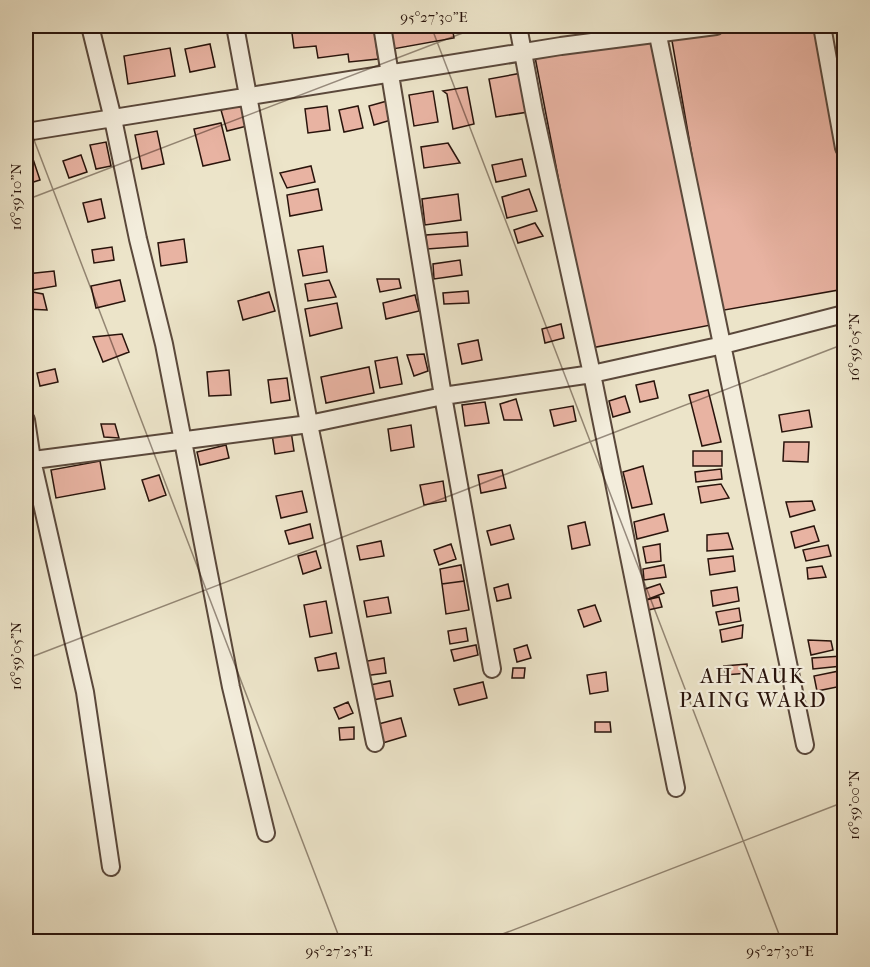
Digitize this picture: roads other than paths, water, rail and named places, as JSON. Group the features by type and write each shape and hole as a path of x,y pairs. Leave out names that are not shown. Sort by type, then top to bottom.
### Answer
{"street":[{"path":"90,26 164,344 231,687 266,834"},
{"path":"235,26 309,424 375,743"},
{"path":"382,26 443,396 492,669"},
{"path":"518,26 592,374 676,788"},
{"path":"26,132 657,30 716,26"},
{"path":"822,26 844,148"},
{"path":"657,30 805,745"},
{"path":"29,460 309,424 443,396 592,374 723,345 844,314"},
{"path":"26,420 29,460 84,692 111,867"}],"district":[{"name":"AH NAUK PAING WARD","path":"753,688"}]}
